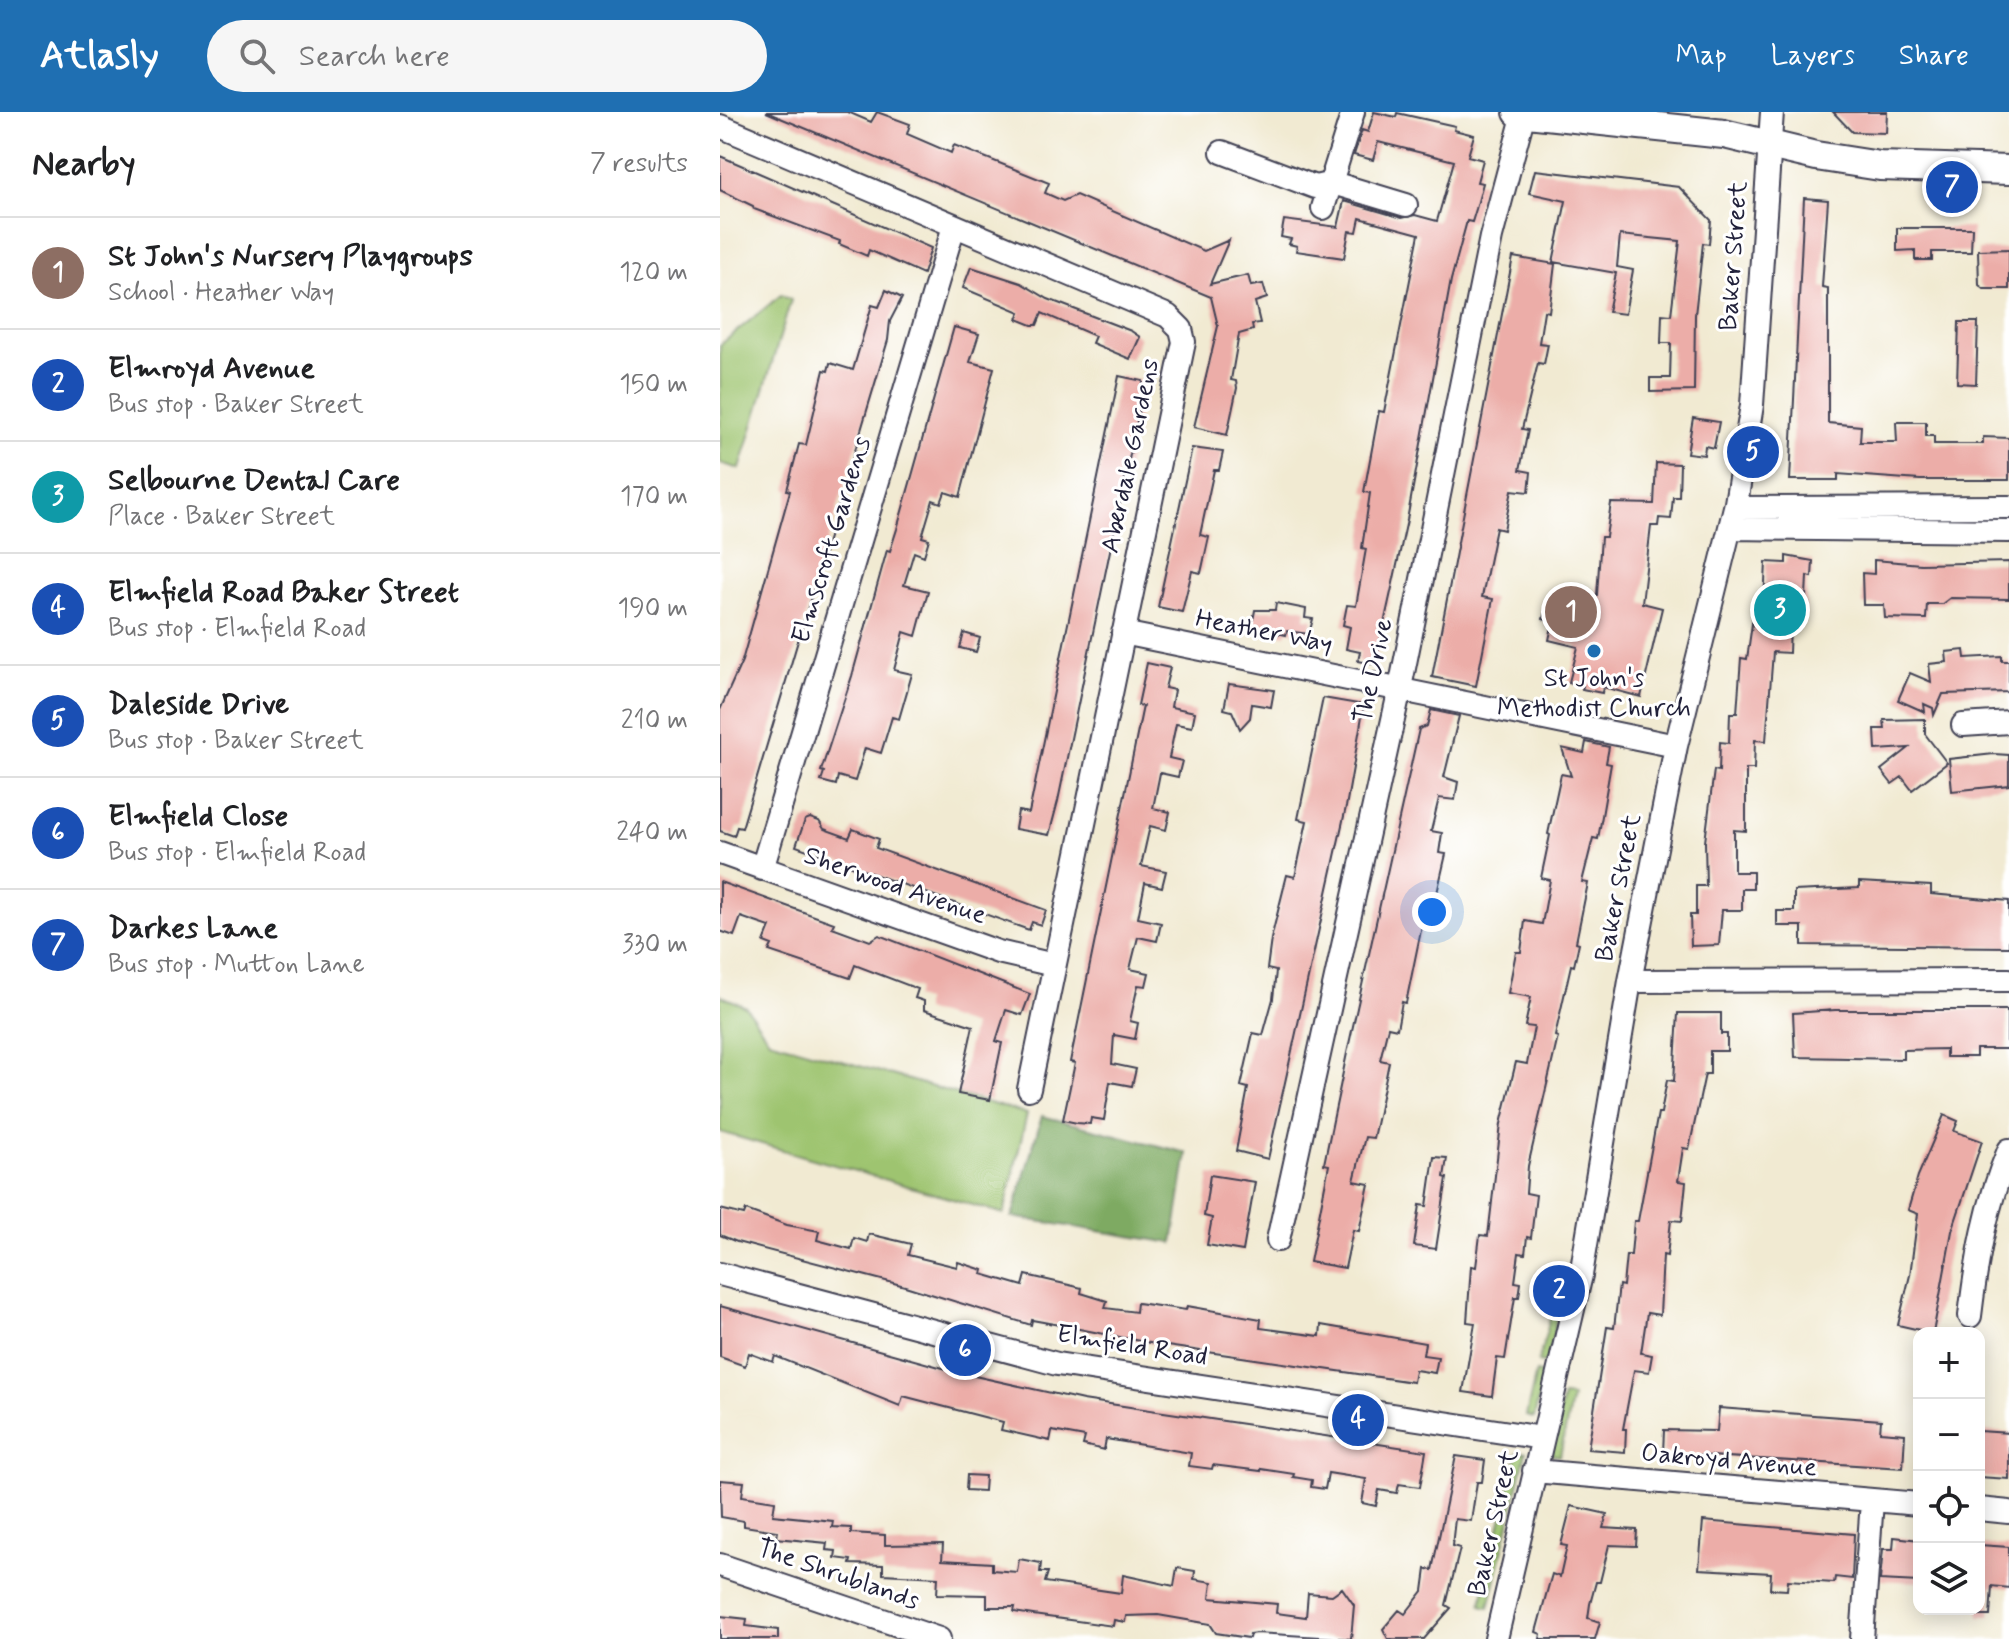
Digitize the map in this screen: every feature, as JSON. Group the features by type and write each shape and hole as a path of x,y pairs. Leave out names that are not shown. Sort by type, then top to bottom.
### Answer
{"main road":[{"path":"1532,113 1694,121 1770,145 1880,166 2009,170"}],"street":[{"path":"1323,208 1353,112"},
{"name":"Baker Street","path":"1496,1639 1581,1275 1630,981 1676,746 1732,518 1752,405 1772,112"},
{"name":"The Drive","path":"1278,1240 1400,688 1491,237 1532,113"},
{"name":"Aberdale Gardens","path":"720,126 1168,316 1181,329 1184,342 1029,1089"},
{"path":"1222,152 1315,187 1333,183 1406,205"},
{"name":"Elmscroft Gardens","path":"762,869 954,226"},
{"path":"1732,518 2009,507"},
{"path":"1732,518 2009,531"},
{"name":"Heather Way","path":"1123,633 1676,746"},
{"path":"1963,725 2009,722"},
{"name":"Sherwood Avenue","path":"720,853 1027,962 1054,965"},
{"path":"1630,981 2009,980"},
{"path":"1970,1316 1979,1243 1987,1208 2009,1150"},
{"name":"Elmfield Road","path":"720,1274 1057,1364 1542,1438"},
{"name":"Oakroyd Avenue","path":"1534,1471 1913,1504"},
{"path":"1862,1639 1872,1501"},
{"path":"1985,1510 2009,1512"},
{"name":"The Shrublands","path":"720,1565 939,1639"}],"green space":[{"path":"781,295 791,300 740,469 720,463 720,345"},
{"path":"720,995 746,1007 769,1040 1027,1114 1004,1214 720,1132"},
{"path":"1042,1116 1187,1153 1173,1243 1012,1217"},
{"path":"1551,1316 1557,1317 1547,1361 1538,1362"},
{"path":"1536,1372 1544,1374 1534,1418 1526,1416"},
{"path":"1563,1396 1572,1397 1560,1456 1550,1454"},
{"path":"1526,1452 1489,1607 1481,1605 1517,1453"}],"building":[{"path":"766,112 848,112 871,122 877,112 910,124 907,134 951,153 954,145 1049,183 1045,193 1063,201 1076,195 1204,251 1229,240 1210,284 1248,275 1251,286 1263,284 1267,298 1255,302 1260,323 1252,324 1253,330 1239,334 1231,380 1236,381 1237,388 1227,435 1194,427 1218,326 1211,297"},
{"path":"1374,112 1396,117 1397,113 1455,126 1454,130 1474,135 1468,156 1483,160 1477,182 1483,183 1472,222 1467,221 1451,280 1407,520 1375,664 1358,661 1360,652 1346,649 1350,627 1343,625 1347,605 1356,606 1366,549 1362,548 1370,493 1364,492 1379,411 1384,412 1419,234 1360,218 1357,232 1349,231 1344,258 1296,251 1297,246 1289,244 1291,239 1281,237 1284,220 1338,227 1344,201 1402,218 1415,215 1437,221 1454,161 1378,142 1373,160 1354,155 1362,130 1368,132"},
{"path":"1833,112 1887,112 1886,133 1852,132"},
{"path":"720,156 931,248 923,274 869,250 867,256 839,244 840,241 754,209 720,190"},
{"path":"1535,170 1679,187 1711,220 1709,244 1703,243 1695,315 1694,391 1650,392 1650,378 1670,378 1671,343 1661,343 1662,314 1671,315 1680,241 1620,235 1617,267 1633,270 1625,314 1608,312 1616,273 1553,262 1566,201 1529,193"},
{"path":"1804,198 1828,200 1822,287 1828,288 1828,423 1861,426 1860,442 1897,442 1896,422 1926,422 1926,436 1934,436 1934,444 1983,444 1983,437 2009,438 2009,480 1920,480 1838,474 1838,480 1790,480"},
{"path":"1897,228 1972,228 1971,252 1932,252 1932,260 1915,260 1915,250 1897,251"},
{"path":"2009,249 2009,289 1984,289 1979,285 1978,250"},
{"path":"1513,257 1555,264 1549,312 1544,311 1539,343 1548,344 1544,364 1538,363 1522,429 1528,430 1520,470 1531,472 1529,492 1512,490 1504,530 1496,528 1482,597 1493,599 1476,686 1432,677"},
{"path":"971,267 1021,283 1048,299 1131,331 1140,337 1130,359 1092,343 1095,336 1042,313 1037,325 1032,325 1017,319 1020,312 963,288"},
{"path":"886,290 902,298 890,321 888,340 742,828 737,827 734,836 720,831 720,710 742,661 790,491 787,490 799,444 806,445 824,370 828,371 830,363 853,370 872,305 879,307"},
{"path":"1959,322 1978,322 1976,384 1957,383"},
{"path":"954,327 979,334 970,362 994,368 960,497 945,492 941,503 933,500 922,537 929,539 924,556 914,552 904,585 928,591 916,636 904,632 894,670 912,674 899,719 892,717 881,753 865,748 855,781 838,776 836,785 821,781 824,772 821,771 852,676 887,550 890,551 897,529"},
{"path":"1119,376 1143,381 1143,392 1058,801 1049,835 1015,829 1018,811 1029,813"},
{"path":"1693,418 1719,422 1714,448 1705,446 1704,455 1687,453"},
{"path":"1192,448 1223,452 1219,470 1214,470 1200,535 1209,537 1201,573 1192,571 1182,612 1158,607"},
{"path":"1656,463 1680,464 1679,497 1673,497 1671,519 1659,518 1658,526 1651,526 1642,603 1662,608 1641,697 1603,687 1602,693 1582,689 1583,686 1569,682 1578,647 1549,640 1553,622 1543,619 1550,594 1597,595 1601,537 1606,537 1611,503 1654,504"},
{"path":"1786,556 1813,561 1812,577 1807,576 1805,617 1800,616 1799,624 1790,624 1789,653 1773,652 1766,741 1755,740 1754,769 1746,769 1746,831 1734,830 1734,872 1753,872 1753,889 1742,889 1742,910 1722,910 1719,945 1691,946 1690,915 1696,915 1696,886 1706,886 1705,842 1714,770 1719,771 1720,742 1729,743 1730,713 1737,713 1741,658 1747,659 1755,603 1764,603 1766,562 1786,563"},
{"path":"1874,560 1921,564 2009,562 2009,599 1950,598 1942,604 1927,604 1926,619 1885,618 1884,605 1863,605 1862,573 1874,574"},
{"path":"1276,603 1306,609 1305,618 1313,619 1309,634 1287,631 1286,635 1252,627 1255,610 1275,610"},
{"path":"964,633 980,638 976,652 960,648"},
{"path":"1964,650 1965,658 2002,656 2002,661 2009,661 2009,692 1943,694 1934,715 1933,708 1924,704 1925,712 1898,700 1910,673 1931,682 1929,664 1947,662 1946,652"},
{"path":"1147,663 1170,668 1165,688 1174,690 1171,707 1195,712 1192,727 1176,724 1169,758 1182,761 1178,777 1160,773 1153,808 1170,812 1166,830 1150,826 1141,866 1166,871 1162,887 1145,883 1138,918 1161,923 1157,941 1138,937 1130,969 1149,973 1146,986 1138,985 1130,1021 1138,1023 1135,1039 1114,1035 1112,1064 1136,1069 1132,1086 1110,1082 1104,1120 1091,1118 1090,1124 1077,1123 1063,1120 1075,1063 1070,1062 1143,706 1138,705"},
{"path":"1229,684 1274,690 1271,707 1252,704 1250,718 1240,729 1232,711 1224,709"},
{"path":"1323,698 1364,705 1346,807 1268,1159 1236,1151 1248,1088 1241,1086 1253,1033 1263,1035 1273,999 1276,971 1267,969 1271,939 1287,875 1295,877 1307,821 1298,819"},
{"path":"1431,710 1459,716 1444,777 1458,782 1455,800 1439,798 1431,831 1442,833 1439,853 1446,854 1435,902 1427,901 1406,1003 1402,1002 1397,1029 1388,1027 1380,1060 1389,1062 1379,1111 1373,1138 1365,1137 1354,1181 1369,1184 1359,1231 1353,1230 1345,1268 1310,1262 1329,1165 1324,1164 1347,1053 1419,729 1427,726"},
{"path":"1925,719 1925,734 1947,763 1912,790 1902,777 1892,784 1881,770 1909,748 1876,750 1875,729 1885,729 1884,720"},
{"path":"1586,742 1609,747 1606,763 1611,764 1598,839 1593,838 1582,882 1588,883 1576,942 1579,943 1574,966 1571,965 1528,1166 1526,1193 1536,1195 1531,1238 1527,1237 1525,1254 1519,1253 1515,1282 1521,1283 1519,1297 1515,1297 1505,1359 1497,1358 1492,1396 1463,1392 1475,1323 1467,1322 1471,1266 1476,1267 1480,1235 1488,1236 1501,1124 1516,1062 1527,1064 1534,1027 1525,1026 1531,997 1508,993 1516,952 1521,952 1525,921 1542,924 1550,880 1541,878 1548,834 1561,774 1571,776 1562,748 1584,753"},
{"path":"2009,755 2009,785 1952,791 1949,759"},
{"path":"805,820 819,821 824,829 849,838 853,829 879,839 876,848 1046,910 1041,925 1032,922 1029,930 796,846"},
{"path":"720,882 834,923 832,927 870,941 879,935 1030,994 1022,1015 1006,1010 996,1041 1002,1043 990,1100 958,1094 973,1026 924,1010 924,1001 915,998 918,989 855,965 850,978 769,951 772,945 764,942 770,927 741,917 734,936 720,931"},
{"path":"1859,882 1931,886 1931,894 2009,901 2009,947 1802,945 1802,926 1777,926 1777,911 1794,911 1794,891 1859,888"},
{"path":"1835,1010 2007,1010 2007,1049 1976,1049 1976,1057 1946,1057 1946,1049 1903,1050 1903,1059 1795,1057 1793,1013"},
{"path":"1678,1013 1721,1013 1721,1034 1727,1034 1727,1051 1710,1051 1710,1074 1705,1074 1689,1149 1683,1148 1678,1181 1686,1182 1682,1221 1671,1220 1667,1256 1663,1255 1660,1315 1647,1313 1641,1353 1652,1355 1649,1372 1634,1370 1623,1429 1626,1429 1625,1452 1588,1449 1607,1327 1614,1328 1619,1285 1623,1286 1626,1255 1631,1255 1634,1221 1638,1221 1658,1113 1661,1113 1667,1080 1674,1081"},
{"path":"1944,1115 1958,1121 1954,1131 1982,1141 1952,1231 1934,1327 1913,1328 1898,1325 1910,1275 1918,1214 1908,1210 1918,1176"},
{"path":"1434,1157 1447,1158 1444,1177 1447,1178 1436,1249 1414,1246 1420,1205 1427,1206"},
{"path":"1210,1175 1255,1182 1243,1251 1207,1245 1212,1218 1204,1216"},
{"path":"720,1209 744,1215 746,1210 787,1225 819,1231 817,1240 851,1249 854,1238 867,1242 869,1234 911,1244 908,1255 957,1267 958,1262 983,1270 982,1274 1023,1286 1026,1275 1082,1288 1081,1293 1107,1301 1105,1308 1136,1312 1137,1303 1186,1310 1187,1306 1261,1319 1260,1328 1320,1336 1321,1325 1425,1343 1423,1355 1438,1357 1435,1373 1415,1370 1413,1382 1160,1345 1032,1320 1031,1325 905,1286 737,1242 720,1235"},
{"path":"720,1306 961,1373 1083,1400 1426,1451 1420,1487 1399,1484 1397,1493 1379,1490 1376,1506 1362,1503 1366,1479 1328,1473 1325,1489 1311,1487 1312,1480 1293,1477 1294,1474 1213,1465 1212,1469 1189,1466 1191,1453 1106,1439 1104,1450 1083,1445 1085,1437 1052,1431 1050,1441 1001,1430 1003,1422 903,1396 900,1406 775,1356 773,1362 749,1353 745,1366 720,1357"},
{"path":"1719,1408 1881,1420 1880,1432 1905,1434 1903,1468 1663,1453 1664,1430 1717,1431"},
{"path":"1985,1431 2009,1433 2009,1479 1985,1477"},
{"path":"1456,1456 1485,1460 1482,1482 1477,1482 1471,1521 1455,1519 1452,1546 1460,1548 1446,1605 1451,1608 1424,1639 1388,1639 1383,1629 1399,1610 1405,1614 1423,1591 1426,1569 1432,1570"},
{"path":"967,1475 985,1476 984,1491 966,1490"},
{"path":"720,1480 744,1482 742,1496 775,1501 773,1515 833,1521 832,1527 851,1528 851,1533 885,1535 885,1545 943,1544 942,1560 992,1563 992,1570 1017,1572 1019,1559 1041,1563 1040,1572 1048,1572 1045,1582 1121,1593 1123,1575 1174,1586 1177,1568 1195,1571 1194,1579 1212,1582 1210,1598 1277,1604 1276,1613 1306,1617 1308,1593 1332,1595 1342,1588 1354,1605 1351,1639 1256,1633 1250,1634 1249,1638 1216,1633 1210,1624 1158,1615 1126,1616 1125,1622 1114,1620 1113,1626 1014,1612 1015,1607 987,1607 987,1595 937,1594 938,1577 883,1574 883,1565 850,1564 851,1560 835,1558 836,1551 826,1550 827,1543 776,1538 777,1531 744,1526 744,1521 721,1517"},
{"path":"1571,1506 1607,1514 1603,1528 1637,1530 1636,1546 1609,1545 1600,1582 1596,1582 1590,1604 1588,1618 1600,1622 1595,1639 1540,1639 1541,1634 1536,1632 1552,1574 1560,1577 1567,1546 1561,1545"},
{"path":"1703,1521 1854,1534 1852,1579 1835,1577 1834,1583 1788,1580 1787,1590 1770,1589 1771,1573 1699,1569"},
{"path":"1894,1537 1913,1539 1913,1582 1880,1580 1883,1549 1893,1549"},
{"path":"1985,1545 2009,1547 2009,1588 1992,1586 1990,1616 1979,1616 1985,1615"},
{"path":"720,1616 747,1619 746,1626 778,1630 778,1639 720,1639"}],"place":[{"name":"Darkes Lane","path":"1952,187"},
{"name":"Daleside Drive","path":"1753,452"},
{"name":"Selbourne Dental Care","path":"1780,610"},
{"name":"St John's Nursery Playgroups","path":"1571,612"},
{"name":"St John's Methodist Church","path":"1594,651"},
{"name":"Elmroyd Avenue","path":"1559,1291"},
{"name":"Elmfield Close","path":"965,1350"},
{"name":"Elmfield Road Baker Street","path":"1358,1420"}]}
